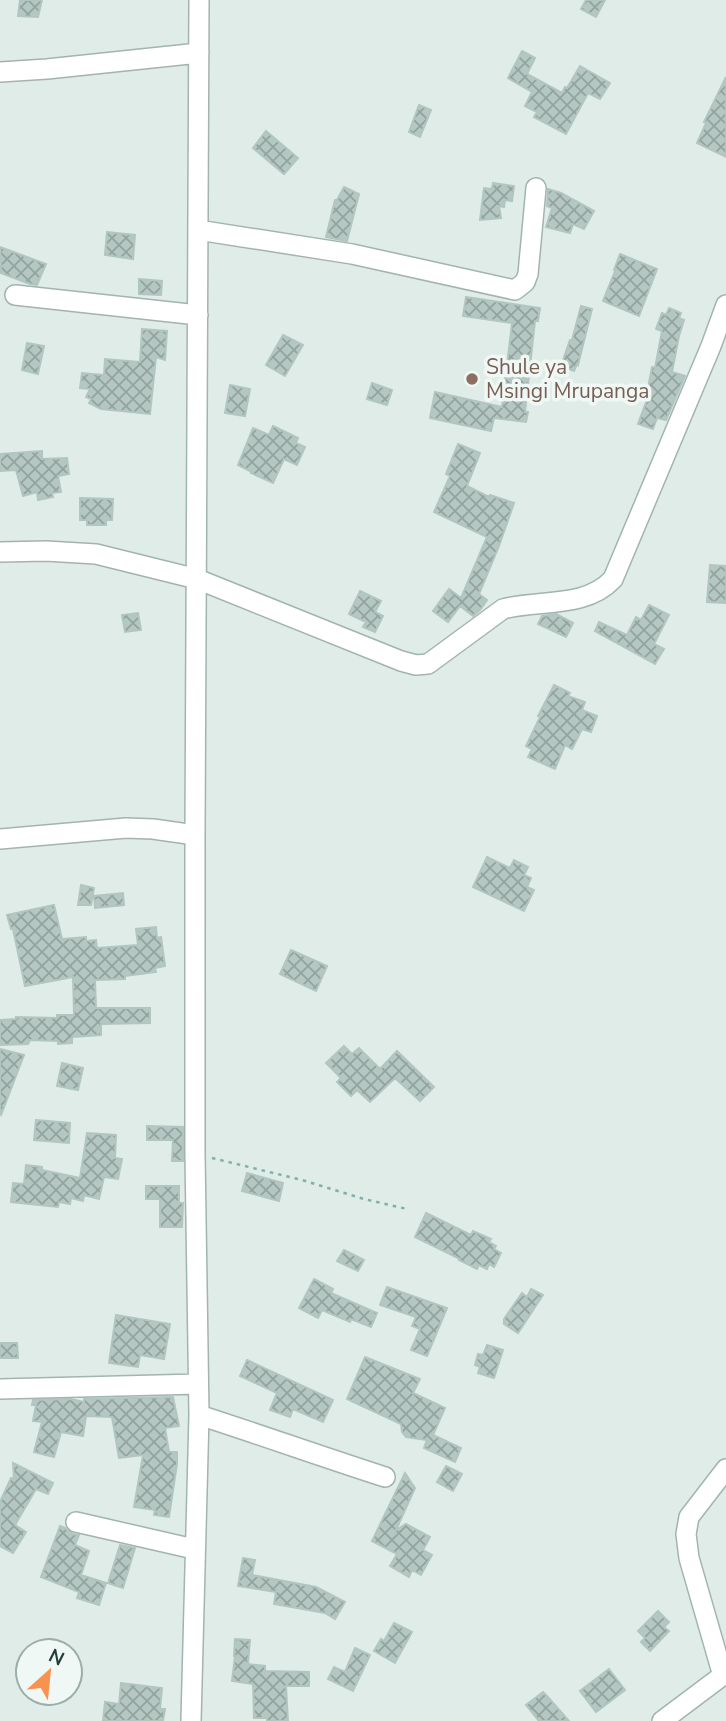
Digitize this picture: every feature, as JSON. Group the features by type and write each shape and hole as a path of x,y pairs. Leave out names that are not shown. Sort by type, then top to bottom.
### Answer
{"street":[{"path":"191,1721 199,1415 195,1154 195,835 199,0"},
{"path":"0,72 199,53"},
{"path":"198,230 352,254 516,290 525,282 528,274 536,188"},
{"path":"15,295 198,315"},
{"path":"0,552 96,554 197,579 401,662 428,664 503,609 592,595 604,589 613,579 648,500 726,305"},
{"path":"0,839 126,828 195,835"},
{"path":"0,1389 198,1384"},
{"path":"199,1415 385,1477"},
{"path":"662,1721 724,1674 689,1558 685,1534 689,1517 726,1469"},
{"path":"76,1522 194,1549"}],"path":[{"path":"195,1154 407,1209"}],"building":[{"path":"20,0 42,0 38,17 18,16"},
{"path":"586,0 605,0 596,17 581,9"},
{"path":"522,51 535,58 527,74 562,93 580,66 610,83 600,99 588,93 566,134 534,117 537,112 525,106 532,92 508,78"},
{"path":"726,77 726,157 697,143"},
{"path":"419,105 431,110 420,137 409,132"},
{"path":"266,131 298,158 284,174 253,148"},
{"path":"493,183 514,186 512,201 505,200 504,207 499,206 501,218 480,220 484,188 492,189"},
{"path":"344,187 359,194 347,241 326,237 335,200"},
{"path":"548,189 594,211 584,229 573,224 570,233 546,227 552,208 547,206"},
{"path":"107,232 135,235 133,259 105,255"},
{"path":"0,247 46,264 37,285 1,273"},
{"path":"620,254 657,269 639,316 603,301"},
{"path":"139,279 162,281 161,295 139,294"},
{"path":"466,297 540,308 538,321 535,321 526,422 494,418 491,431 430,418 435,392 502,407 512,323 463,316"},
{"path":"581,306 592,309 578,365 574,371 561,366 572,340"},
{"path":"669,308 681,313 679,318 684,320 672,372 685,376 666,420 657,418 653,429 638,424 651,389 648,388 652,367 655,368 662,331 656,329 662,313 666,315"},
{"path":"142,329 167,331 165,360 156,357 150,414 101,409 89,403 91,399 86,397 90,389 80,388 82,373 104,375 105,359 140,362"},
{"path":"283,335 303,345 285,376 266,365"},
{"path":"27,343 44,346 38,374 22,370"},
{"path":"372,383 392,390 387,405 367,399"},
{"path":"230,385 250,389 245,416 225,413"},
{"path":"273,426 298,438 296,443 305,447 297,465 284,459 273,483 238,465 253,428 269,435"},
{"path":"458,444 480,453 467,486 489,497 490,495 514,503 479,594 487,600 473,616 460,606 448,622 433,611 449,589 461,598 487,537 434,512 450,476 446,474"},
{"path":"42,451 42,459 67,458 69,474 58,476 61,492 38,500 37,492 23,496 16,470 0,471 0,454"},
{"path":"80,498 113,499 112,520 106,520 106,525 87,525 87,520 80,520"},
{"path":"710,565 726,566 726,603 707,602"},
{"path":"360,591 381,601 375,612 383,616 375,632 363,627 366,622 349,614"},
{"path":"649,605 669,615 654,644 664,649 655,664 595,631 599,622 627,635 636,617 641,620"},
{"path":"138,613 141,630 125,632 122,615"},
{"path":"556,614 573,623 566,637 538,624 542,616"},
{"path":"554,685 570,693 568,696 585,702 582,710 597,716 591,732 582,729 572,749 565,745 555,769 528,757 532,749 526,746"},
{"path":"487,857 510,868 514,860 528,867 524,875 531,878 527,887 534,890 524,911 473,887"},
{"path":"81,885 94,888 91,905 78,905"},
{"path":"123,893 124,905 95,908 94,896"},
{"path":"54,905 62,939 86,937 86,941 96,940 97,948 138,945 136,929 156,927 157,938 161,937 165,966 155,968 156,972 125,976 125,979 95,980 96,1008 150,1008 150,1023 101,1024 101,1035 72,1037 72,1043 30,1040 28,1044 0,1045 0,1020 74,1015 73,977 25,986 13,929 7,915"},
{"path":"291,950 327,966 316,991 280,974"},
{"path":"344,1046 352,1054 359,1048 380,1069 397,1051 434,1087 420,1101 395,1078 370,1102 357,1090 351,1096 337,1082 341,1078 326,1063"},
{"path":"0,1049 24,1055 1,1115 0,1114"},
{"path":"62,1063 83,1068 78,1090 57,1086"},
{"path":"36,1120 70,1123 69,1143 34,1140"},
{"path":"147,1126 183,1127 183,1161 172,1161 173,1140 147,1140"},
{"path":"87,1133 116,1135 115,1158 122,1159 118,1179 104,1177 99,1199 84,1195 83,1201 71,1198 70,1204 59,1202 58,1207 11,1202 13,1183 24,1184 26,1165 80,1178"},
{"path":"247,1173 283,1183 279,1201 242,1191"},
{"path":"146,1186 179,1186 179,1203 183,1203 182,1227 160,1227 160,1199 146,1199"},
{"path":"426,1213 471,1235 473,1231 491,1239 489,1242 496,1246 494,1249 501,1253 494,1267 489,1264 487,1269 479,1265 477,1269 415,1237"},
{"path":"344,1250 364,1260 358,1271 337,1261"},
{"path":"314,1279 333,1289 331,1293 377,1313 371,1327 351,1319 350,1322 322,1310 318,1318 299,1308"},
{"path":"387,1287 447,1308 427,1356 411,1350 420,1329 412,1326 416,1317 380,1305"},
{"path":"531,1289 543,1295 518,1333 504,1324 504,1319 522,1293 527,1297"},
{"path":"116,1315 170,1324 164,1359 140,1355 138,1367 109,1363"},
{"path":"0,1343 17,1343 18,1358 0,1358"},
{"path":"487,1345 503,1350 494,1378 478,1373 480,1367 475,1365 478,1354 483,1355"},
{"path":"365,1357 420,1379 413,1393 445,1408 433,1435 461,1448 455,1462 424,1448 427,1440 406,1437 401,1424 347,1399"},
{"path":"247,1360 333,1400 323,1422 293,1409 290,1417 270,1410 277,1393 240,1376"},
{"path":"173,1397 179,1426 165,1428 169,1452 177,1452 169,1517 154,1515 155,1510 134,1507 143,1455 119,1458 112,1417 86,1416 83,1436 61,1432 54,1457 34,1452 42,1422 33,1421 36,1405 32,1405 33,1400 71,1399 84,1402 84,1399"},
{"path":"13,1463 53,1483 48,1494 36,1489 15,1525 26,1532 13,1553 0,1546 0,1502 11,1478 14,1479"},
{"path":"446,1466 462,1474 453,1491 437,1482"},
{"path":"405,1473 415,1488 396,1530 406,1524 430,1537 423,1550 432,1555 421,1575 412,1570 409,1577 390,1566 397,1554 372,1541"},
{"path":"60,1526 79,1535 75,1545 89,1551 81,1575 106,1583 99,1605 77,1598 79,1592 41,1577"},
{"path":"120,1545 135,1548 123,1588 108,1583"},
{"path":"243,1558 255,1560 252,1575 316,1587 345,1602 335,1619 325,1613 274,1604 276,1592 238,1586"},
{"path":"658,1611 669,1622 664,1627 669,1631 650,1651 641,1642 645,1638 638,1631"},
{"path":"394,1623 412,1632 395,1663 374,1651 381,1639 384,1641"},
{"path":"235,1639 250,1640 248,1664 265,1666 265,1671 309,1672 309,1686 286,1686 288,1721 254,1718 253,1684 232,1681"},
{"path":"355,1648 370,1655 353,1691 328,1679 334,1667 345,1672"},
{"path":"609,1669 625,1690 596,1712 580,1691"},
{"path":"121,1683 162,1688 160,1709 165,1709 163,1721 103,1721 105,1702 119,1704"},
{"path":"543,1692 569,1721 539,1721 526,1705"}],"place":[{"name":"Shule ya Msingi Mrupanga","path":"472,379"}]}
